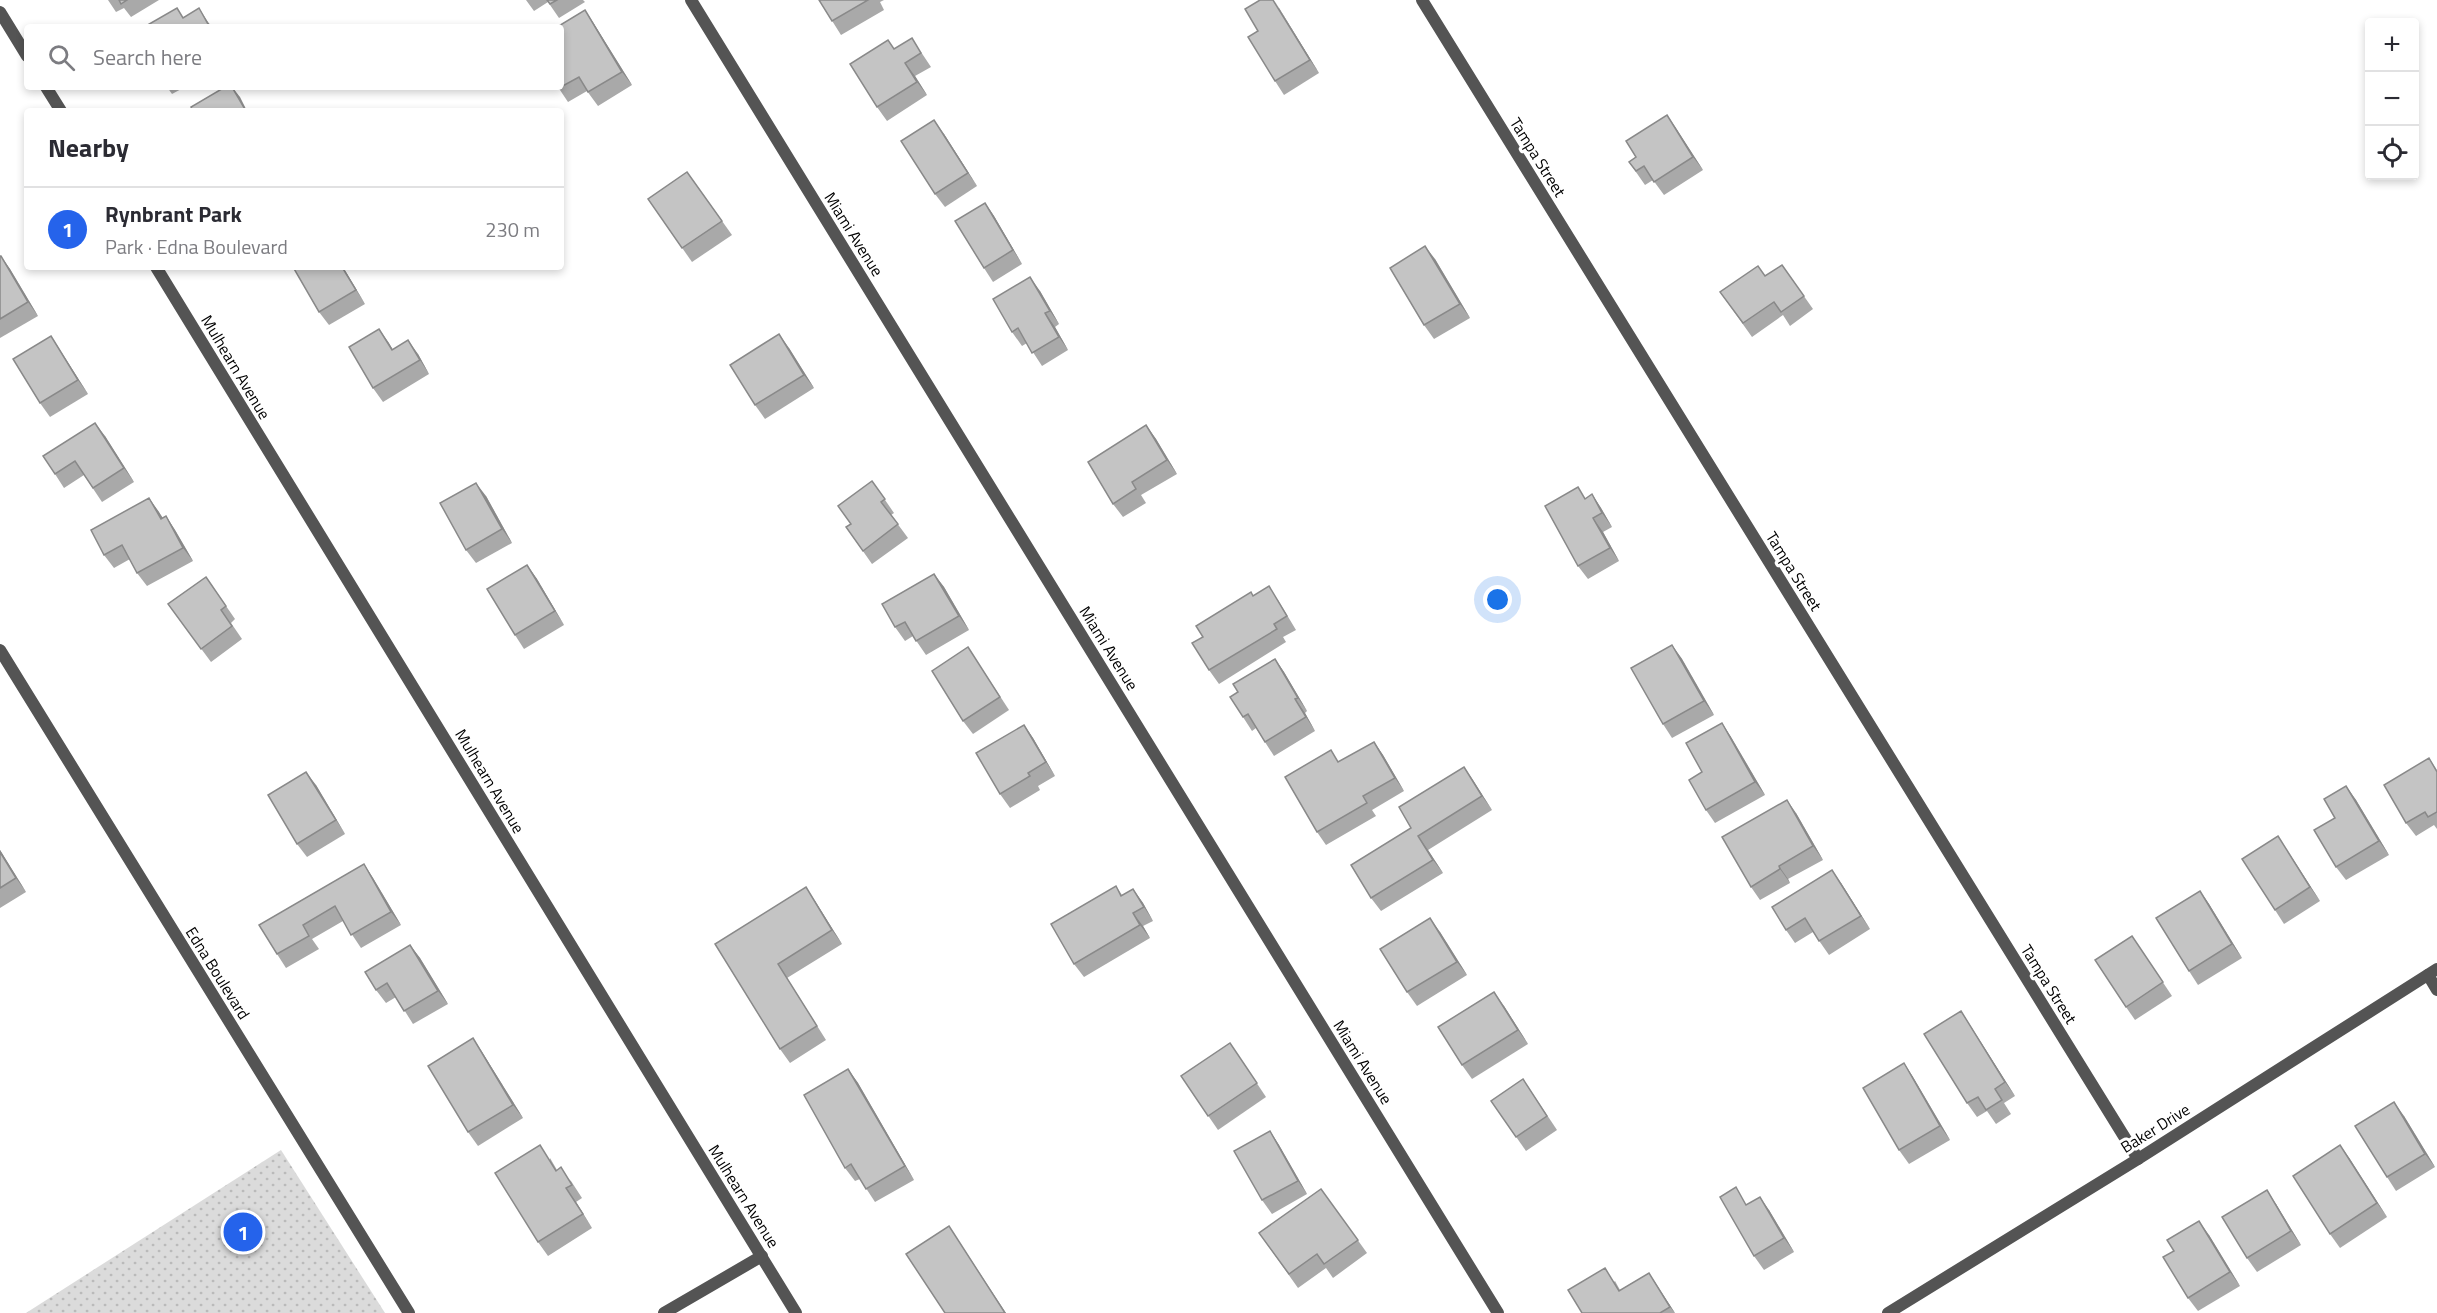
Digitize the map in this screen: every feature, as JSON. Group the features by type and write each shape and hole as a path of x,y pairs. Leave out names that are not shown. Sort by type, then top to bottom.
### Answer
{"street":[{"name":"Miami Avenue","path":"691,0 1498,1313"},
{"name":"Tampa Street","path":"1422,0 2138,1159"},
{"path":"0,12 24,51"},
{"path":"48,90 59,108"},
{"name":"Mulhearn Avenue","path":"158,270 796,1313"},
{"name":"Edna Boulevard","path":"0,650 409,1313"},
{"name":"Baker Drive","path":"1888,1313 2138,1159 2432,972"},
{"path":"2432,972 2437,990"},
{"path":"664,1313 762,1256"}],"shaded area":[{"path":"281,1150 385,1313 26,1313"}],"building":[{"path":"819,0 868,0 832,21"},
{"path":"1260,0 1273,0 1310,60 1275,81 1248,37 1258,31 1245,9"},
{"path":"177,8 183,18 199,8 208,24 149,24"},
{"path":"585,10 622,72 588,92 579,77 564,85 564,24 562,24"},
{"path":"912,38 921,53 905,63 917,82 877,107 850,64 888,40 894,49"},
{"path":"220,90 234,90 244,108 192,108"},
{"path":"1667,115 1693,157 1654,182 1644,166 1636,171 1629,162 1636,157 1626,141"},
{"path":"934,120 968,173 935,194 901,141"},
{"path":"687,172 722,221 682,248 648,199"},
{"path":"985,203 1013,250 984,268 955,221"},
{"path":"1425,246 1460,304 1424,325 1390,268"},
{"path":"0,256 28,302 0,319"},
{"path":"1782,265 1804,296 1781,312 1774,302 1743,323 1720,292 1758,266 1765,276"},
{"path":"295,270 344,270 356,290 319,312"},
{"path":"1030,277 1050,311 1045,313 1059,337 1032,353 1018,328 1012,332 993,299"},
{"path":"379,329 392,350 408,340 420,360 373,388 349,347"},
{"path":"779,334 804,375 755,405 730,365"},
{"path":"51,336 78,380 40,403 13,359"},
{"path":"95,423 124,468 93,488 75,461 55,474 43,456"},
{"path":"1146,425 1167,460 1132,482 1136,489 1113,504 1088,462"},
{"path":"872,481 885,499 881,502 898,524 863,551 846,527 851,524 838,506"},
{"path":"476,483 502,529 466,550 440,503"},
{"path":"1578,487 1585,499 1592,494 1602,513 1593,518 1610,548 1578,566 1545,506"},
{"path":"149,498 161,519 166,516 183,548 137,573 122,545 104,555 91,530"},
{"path":"527,565 555,611 515,635 487,589"},
{"path":"934,574 959,616 916,641 905,622 895,627 882,604"},
{"path":"206,577 226,606 221,610 232,626 201,649 168,604"},
{"path":"1269,586 1287,616 1274,624 1277,629 1209,670 1192,643 1203,637 1196,626 1251,592 1253,596"},
{"path":"1672,645 1704,701 1663,724 1631,668"},
{"path":"968,647 1000,697 963,721 932,671"},
{"path":"1275,659 1298,698 1295,699 1306,717 1265,742 1248,714 1243,717 1230,697 1238,692 1233,684"},
{"path":"1722,723 1755,782 1706,810 1689,780 1702,772 1686,743"},
{"path":"1024,725 1046,762 1028,773 1030,776 1000,794 976,753"},
{"path":"1374,742 1395,778 1363,796 1367,803 1317,832 1285,777 1331,750 1338,762"},
{"path":"2429,758 2437,772 2437,812 2428,817 2425,812 2406,823 2384,785"},
{"path":"1464,767 1482,796 1418,836 1433,860 1371,898 1351,865 1411,828 1399,807"},
{"path":"306,772 336,820 297,844 268,795"},
{"path":"2346,786 2379,841 2336,867 2314,830 2335,818 2324,799"},
{"path":"1787,800 1813,846 1779,866 1780,869 1751,887 1722,837"},
{"path":"2278,836 2310,887 2275,910 2242,859"},
{"path":"0,852 16,878 0,888"},
{"path":"364,864 391,912 351,935 335,906 303,925 309,936 277,954 259,925"},
{"path":"1832,870 1861,916 1819,941 1805,918 1786,930 1772,907"},
{"path":"1116,886 1121,896 1133,889 1144,907 1133,913 1140,925 1074,964 1051,924"},
{"path":"806,887 832,930 778,964 817,1026 780,1049 715,944"},
{"path":"2200,891 2232,944 2189,971 2156,918"},
{"path":"1430,918 1457,962 1407,992 1380,949"},
{"path":"2132,936 2163,982 2126,1007 2095,960"},
{"path":"410,945 438,991 404,1011 387,983 376,990 365,972"},
{"path":"1494,992 1518,1030 1462,1065 1438,1027"},
{"path":"1961,1011 2005,1082 1995,1089 2002,1100 1986,1110 1978,1097 1967,1103 1924,1034"},
{"path":"473,1038 513,1105 468,1132 428,1066"},
{"path":"1230,1043 1257,1083 1208,1116 1181,1076"},
{"path":"1904,1063 1940,1126 1899,1150 1863,1088"},
{"path":"848,1069 905,1166 866,1189 851,1164 845,1168 804,1095"},
{"path":"1523,1079 1547,1116 1516,1137 1491,1101"},
{"path":"2394,1102 2425,1154 2387,1177 2355,1126"},
{"path":"1270,1131 1298,1181 1262,1200 1234,1151"},
{"path":"540,1145 556,1171 561,1167 572,1185 566,1188 583,1214 538,1242 495,1173"},
{"path":"2340,1145 2377,1203 2330,1234 2293,1176"},
{"path":"1736,1187 1746,1205 1760,1197 1784,1238 1754,1256 1720,1197"},
{"path":"1321,1189 1358,1240 1324,1264 1317,1254 1289,1274 1259,1233"},
{"path":"2267,1190 2291,1231 2247,1258 2222,1217"},
{"path":"2199,1221 2230,1272 2188,1298 2163,1257 2174,1251 2167,1240"},
{"path":"949,1226 1005,1313 945,1313 906,1254"},
{"path":"1605,1268 1619,1291 1649,1273 1670,1307 1660,1313 1582,1313 1568,1290"}],"place":[{"name":"Rynbrant Park","path":"243,1232"}]}
